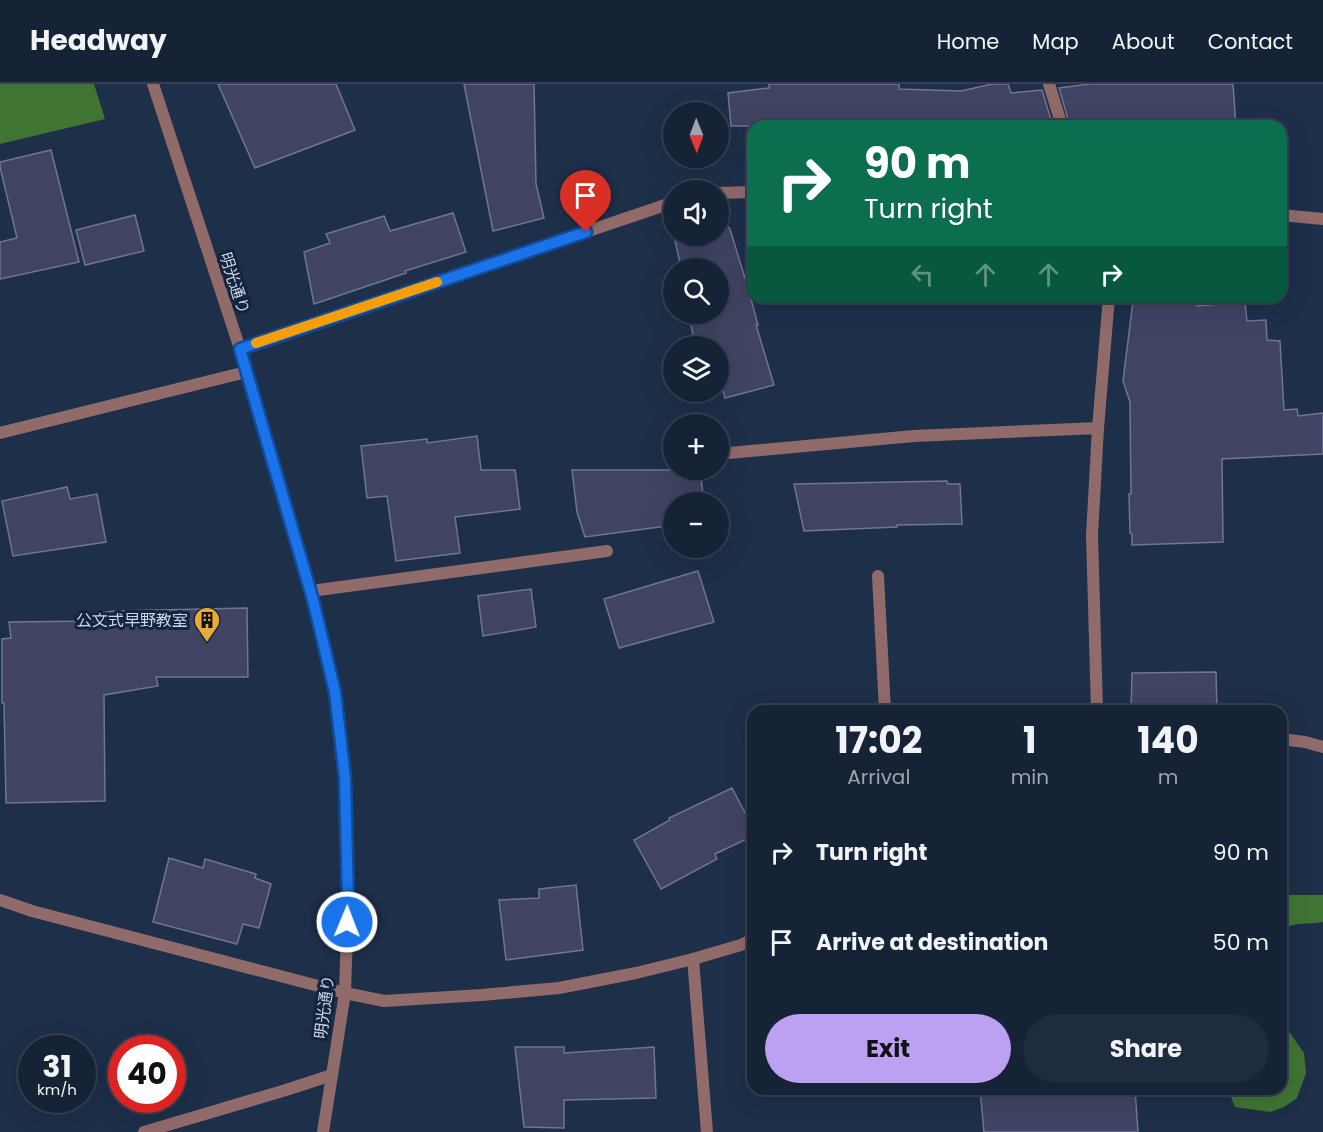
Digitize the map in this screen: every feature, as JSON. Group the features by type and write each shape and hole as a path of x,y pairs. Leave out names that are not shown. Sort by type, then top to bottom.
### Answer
{"street":[{"name":"明光通り","path":"153,84 240,349 311,591 335,692 345,778 348,899 345,993 323,1132"},
{"path":"1049,84 1060,120"},
{"path":"729,193 747,192"},
{"path":"240,349 663,206"},
{"path":"1287,216 1323,219"},
{"path":"1097,705 1092,535 1108,303"},
{"path":"0,433 246,372"},
{"path":"729,453 914,436 1098,428"},
{"path":"311,591 607,551"},
{"path":"879,576 885,705"},
{"path":"1287,740 1323,747"},
{"path":"0,900 32,911 345,993 384,1001 559,988 636,973 693,959 747,942"},
{"path":"693,959 707,1132"},
{"path":"144,1132 332,1075"}],"green space":[{"path":"0,84 94,84 105,119 0,144"},
{"path":"1287,895 1323,895 1323,922 1287,927"},
{"path":"1287,1033 1290,1033 1304,1053 1306,1073 1297,1098 1284,1107 1270,1112 1235,1107 1228,1095 1287,1095"}],"building":[{"path":"218,84 336,84 355,130 255,168"},
{"path":"464,84 534,84 536,184 544,218 493,231"},
{"path":"769,84 899,84 899,89 961,91 992,84 1008,84 1011,93 1042,90 1051,120 747,120 747,126 731,126 728,93 769,88"},
{"path":"1090,84 1233,84 1236,120 1068,120 1059,88"},
{"path":"51,150 79,262 0,279 0,242 17,238 0,162"},
{"path":"453,213 466,252 314,304 304,252 330,243 326,234 384,216 390,231"},
{"path":"135,215 144,251 85,265 76,230"},
{"path":"730,229 747,285 747,303 752,303 758,325 756,325 774,385 729,397 729,336 693,336 691,324 729,324 729,258 679,258 676,246 729,246"},
{"path":"1133,303 1197,303 1197,306 1245,303 1247,321 1266,320 1267,340 1280,341 1284,410 1297,409 1298,416 1323,413 1323,454 1222,459 1223,542 1132,545 1129,494 1131,494 1130,402 1123,381"},
{"path":"477,436 481,470 515,470 520,509 455,517 460,553 396,561 387,496 367,498 361,446 427,439 427,443"},
{"path":"572,470 663,470 663,480 701,480 703,492 663,492 663,526 585,537 577,512"},
{"path":"947,481 948,484 960,484 962,524 897,525 897,527 804,531 794,484"},
{"path":"67,487 70,499 97,494 106,542 13,556 2,501"},
{"path":"698,571 714,622 619,648 604,599"},
{"path":"531,589 536,627 483,636 478,596"},
{"path":"247,608 248,677 156,677 158,686 104,695 105,801 6,803 2,639 11,638 9,622 93,621 94,614 114,611"},
{"path":"1216,672 1217,705 1131,705 1132,673"},
{"path":"732,788 747,817 747,839 715,854 717,859 661,889 634,840 670,820 669,818"},
{"path":"169,858 203,868 205,859 256,874 255,878 271,884 259,928 243,924 237,944 153,922"},
{"path":"576,885 583,950 506,960 499,900 539,898 539,889"},
{"path":"515,1047 564,1047 564,1053 654,1047 656,1098 564,1100 564,1128 524,1127"},
{"path":"981,1095 1135,1095 1138,1132 984,1132"}],"slow traffic":[{"path":"256,343 437,282"}],"place":[{"name":"公文式早野教室","path":"207,643"}],"route":[{"path":"347,922 345,778 335,692 313,600 240,349 586,232"}]}
